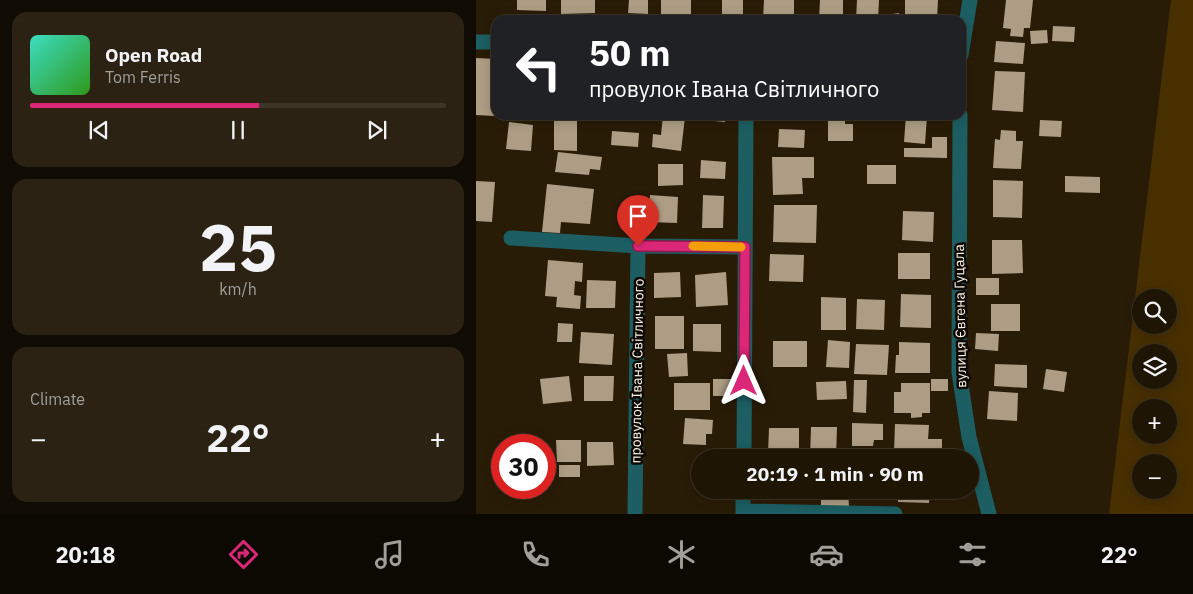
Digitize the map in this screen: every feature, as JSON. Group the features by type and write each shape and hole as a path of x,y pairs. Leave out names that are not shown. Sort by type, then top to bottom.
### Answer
{"street":[{"path":"966,24 970,0"},
{"path":"476,42 491,42"},
{"path":"744,449 746,120"},
{"name":"вулиця Євгена Гуцала","path":"960,120 959,372 969,437 988,514"},
{"path":"510,238 638,246 745,247"},
{"name":"провулок Івана Світличного","path":"635,514 638,246"},
{"path":"743,499 743,513 895,514"}],"shaded area":[{"path":"1171,0 1193,0 1193,514 1109,514 1132,323 1132,334 1177,334 1177,289 1136,289"}],"building":[{"path":"517,0 546,0 546,11 517,10"},
{"path":"561,0 595,0 595,13 561,14"},
{"path":"629,0 648,0 648,14 628,13"},
{"path":"661,0 691,0 691,15 661,15"},
{"path":"722,0 743,0 743,15 722,15"},
{"path":"764,0 794,0 794,15 763,15"},
{"path":"820,0 843,0 843,15 819,15"},
{"path":"857,0 879,0 878,15 856,15"},
{"path":"905,0 938,0 937,15 905,15"},
{"path":"1006,0 1033,0 1030,28 1024,28 1023,37 1010,36 1011,29 1003,28"},
{"path":"1053,26 1075,27 1074,42 1052,41"},
{"path":"1047,30 1048,43 1031,44 1030,31"},
{"path":"996,41 1025,43 1023,64 994,62"},
{"path":"476,58 491,59 491,116 476,115"},
{"path":"995,71 1025,72 1023,112 992,110"},
{"path":"554,120 577,120 577,151 554,150"},
{"path":"662,120 685,120 681,151 652,147 653,134 661,135"},
{"path":"704,120 725,120 725,122"},
{"path":"828,120 845,121 845,124 853,124 853,141 828,141"},
{"path":"906,120 927,120 925,144 904,142"},
{"path":"1040,120 1062,121 1061,137 1039,136"},
{"path":"509,122 533,125 531,151 506,149"},
{"path":"779,129 805,130 804,148 778,147"},
{"path":"1001,130 1016,131 1016,141 1023,141 1021,169 993,168 995,139 1000,140"},
{"path":"612,131 639,133 638,147 611,145"},
{"path":"932,137 947,137 947,158 904,157 904,148 932,148"},
{"path":"558,152 602,157 600,170 590,169 589,175 555,172"},
{"path":"772,157 814,157 814,178 802,178 803,194 773,195"},
{"path":"701,160 726,162 725,179 700,178"},
{"path":"658,164 683,164 683,185 658,186"},
{"path":"867,165 896,165 896,184 867,184"},
{"path":"1065,176 1100,177 1100,193 1065,192"},
{"path":"993,180 1023,181 1022,218 993,217"},
{"path":"476,181 495,182 492,222 476,221"},
{"path":"547,184 594,189 590,224 561,222 560,233 542,232"},
{"path":"650,195 678,197 677,223 648,222"},
{"path":"703,195 724,196 723,228 702,228"},
{"path":"774,205 817,205 816,243 773,242"},
{"path":"903,211 934,212 933,242 902,240"},
{"path":"992,240 1022,240 1023,273 992,274"},
{"path":"898,253 930,253 930,279 898,279"},
{"path":"770,254 804,255 803,282 769,281"},
{"path":"548,260 583,263 582,282 575,281 574,295 581,296 580,309 556,307 557,297 545,296"},
{"path":"680,272 681,297 654,298 654,273"},
{"path":"726,272 728,305 696,307 695,275"},
{"path":"976,278 999,278 999,295 976,295"},
{"path":"587,280 616,281 615,308 586,308"},
{"path":"901,294 931,295 931,328 900,327"},
{"path":"821,297 846,298 846,330 821,330"},
{"path":"857,299 885,300 884,330 856,329"},
{"path":"991,304 1020,304 1020,331 991,331"},
{"path":"655,316 684,316 684,349 655,349"},
{"path":"558,323 573,324 572,342 557,342"},
{"path":"693,324 721,324 721,352 693,351"},
{"path":"581,332 614,334 612,365 579,363"},
{"path":"976,333 999,334 998,351 975,349"},
{"path":"828,340 850,342 849,368 826,367"},
{"path":"773,341 807,341 807,367 773,367"},
{"path":"899,342 930,343 930,373 895,373 896,355 899,355"},
{"path":"856,344 889,345 887,375 854,374"},
{"path":"687,353 688,376 669,377 667,354"},
{"path":"995,364 1027,365 1027,388 994,386"},
{"path":"1046,369 1067,372 1064,392 1043,389"},
{"path":"569,376 572,401 543,404 540,379"},
{"path":"584,376 614,376 613,401 584,401"},
{"path":"713,379 734,379 734,396 713,396"},
{"path":"931,379 948,379 948,391 931,391"},
{"path":"854,380 867,380 866,413 853,412"},
{"path":"846,381 847,399 817,400 816,382"},
{"path":"674,383 710,383 710,410 674,410"},
{"path":"901,383 930,383 930,413 922,413 922,417 911,418 911,413 894,413 894,392 901,392"},
{"path":"989,391 1018,393 1017,421 987,419"},
{"path":"685,418 713,420 712,434 706,434 706,445 683,444"},
{"path":"852,423 883,424 883,440 874,440 873,446 852,446"},
{"path":"895,424 929,425 928,439 942,439 942,449 894,449"},
{"path":"811,427 837,427 836,449 810,449"},
{"path":"769,428 799,428 799,449 768,449"},
{"path":"556,440 581,440 581,462 557,462"},
{"path":"587,442 613,442 614,465 587,466"},
{"path":"559,465 580,465 580,477 559,477"},
{"path":"849,499 849,507 821,510 821,500"},
{"path":"898,499 929,499 929,503 898,502"}],"slow traffic":[{"path":"693,246 741,247"}],"route":[{"path":"638,246 745,247 744,381"}]}
